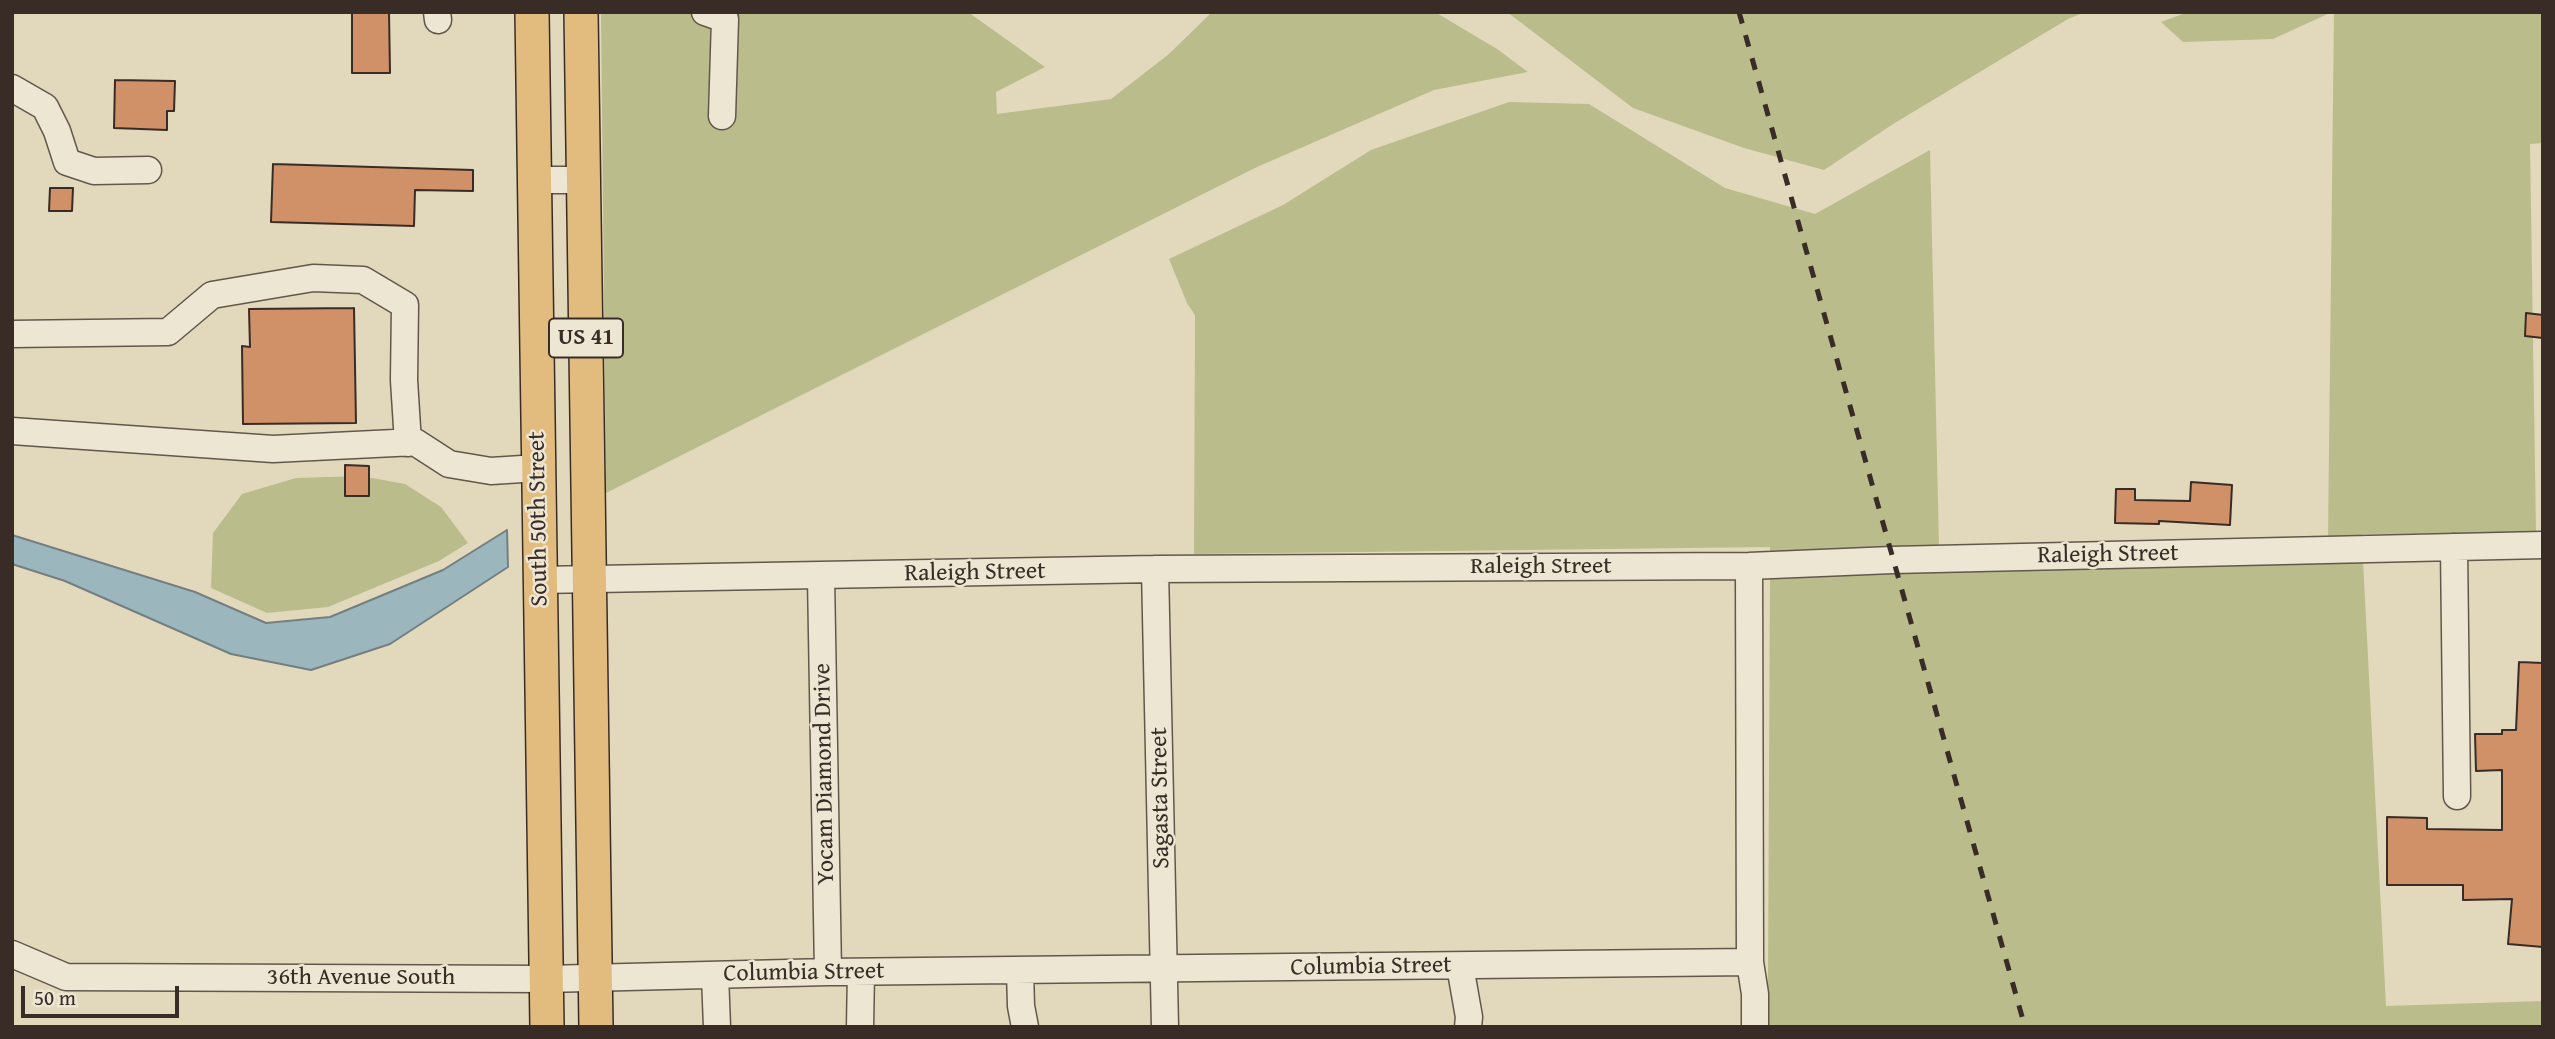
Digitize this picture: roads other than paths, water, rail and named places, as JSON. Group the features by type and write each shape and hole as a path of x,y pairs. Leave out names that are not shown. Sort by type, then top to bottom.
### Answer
{"main road":[{"name":"South 50th Street","path":"531,12 547,1027"},
{"name":"South 50th Street","path":"581,12 596,1027"}],"street":[{"path":"705,12 725,19 722,116"},
{"path":"12,88 45,107 57,131 67,162 94,171 148,170"},
{"path":"534,180 584,180"},
{"path":"12,334 168,332 212,295 313,278 363,280 405,305 404,380 408,443"},
{"path":"12,431 273,449 415,442 449,464 491,471 538,468"},
{"name":"Raleigh Street","path":"540,580 1155,569 1749,566 1892,560 2543,545"},
{"path":"2454,547 2457,796"},
{"path":"1749,566 1750,962 1755,994 1755,1027"},
{"name":"Sagasta Street","path":"1155,569 1165,1027"},
{"name":"Yocam Diamond Drive","path":"821,577 828,972"},
{"name":"36th Avenue South","path":"12,954 66,977 596,977"},
{"name":"Columbia Street","path":"596,977 1750,962"},
{"path":"1460,966 1469,1017 1468,1027"},
{"path":"1020,971 1021,1006 1025,1027"},
{"path":"860,1027 861,972"},
{"path":"715,975 717,1027"}],"water":[{"path":"507,530 508,567 390,644 311,670 231,654 65,581 12,564 12,535 195,592 266,623 330,617 443,570"}],"railway":[{"path":"1739,12 2025,1027"}]}
